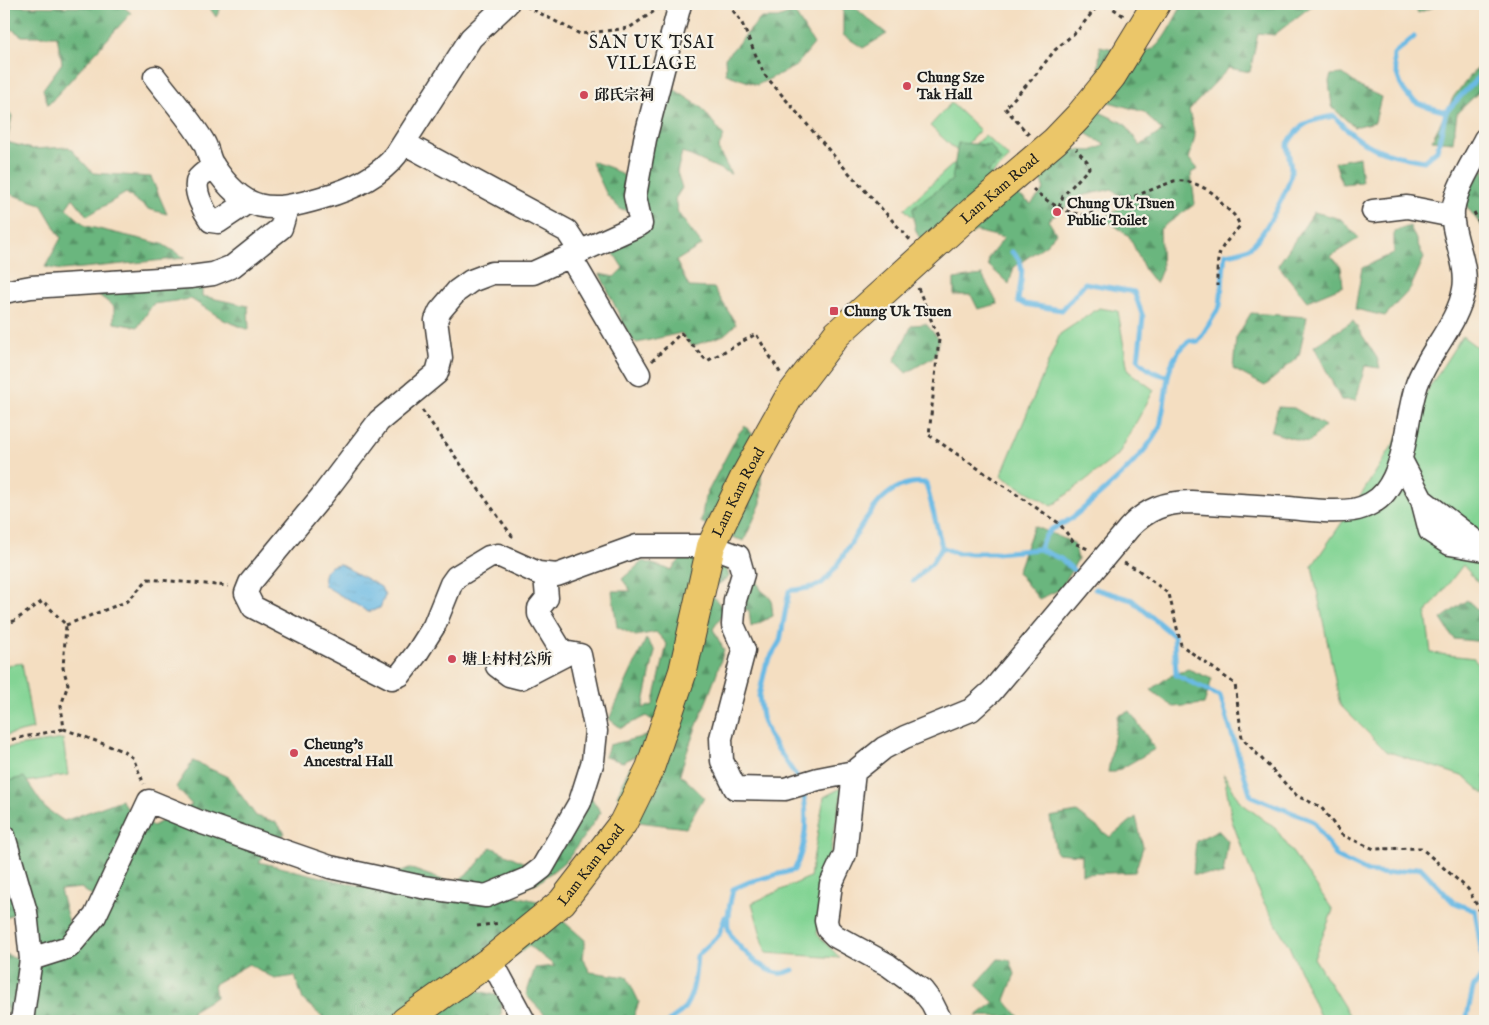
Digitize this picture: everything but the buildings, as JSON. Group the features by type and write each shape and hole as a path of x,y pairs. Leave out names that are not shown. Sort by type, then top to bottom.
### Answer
{"main road":[{"name":"Lam Kam Road","path":"406,1021 492,960 562,902 623,823 650,768 683,671 711,546 745,476 789,397 838,334 924,255 1055,141 1079,116 1112,76 1156,4"}],"street":[{"path":"154,77 204,141 214,166 237,195 255,205 286,208 327,197 377,175 385,168 404,143 471,38 507,4"},
{"path":"680,4 658,83 643,148 635,196 641,224 533,273 492,273 465,284 440,311 436,320 441,358 437,373 412,396 386,415 372,430 322,496 247,588 247,599 253,607 392,678 400,675 417,653 434,626 447,590 456,577 489,557 498,555 545,575 565,574 607,555 637,546 711,546 738,556 744,574 735,600 733,625 744,650 721,738 722,761 735,788 785,789 818,778 854,772 884,748 905,737 960,715 981,702 1129,528 1146,512 1164,504 1191,502 1319,510 1353,510 1367,506 1386,491 1401,460 1411,404 1418,381 1457,308 1464,290 1464,276 1453,216 1456,197 1485,139"},
{"path":"404,143 568,232 575,254 639,374"},
{"path":"214,166 201,176 197,185 199,196 211,221 218,222 248,202"},
{"path":"1373,211 1408,207 1453,216"},
{"path":"4,292 31,287 213,274 233,266 274,234 280,228 286,208"},
{"path":"1401,460 1422,500 1430,531 1450,544 1485,549"},
{"path":"545,575 548,596 539,608 539,614 564,655"},
{"path":"31,959 69,948 95,916 149,801 200,822 330,867 422,887 486,896 529,878 542,868 580,802 590,772 596,731 582,659 576,654 564,655 521,678 509,675 497,666"},
{"path":"854,772 845,854 831,884 826,921 828,929 835,936 888,965 922,990 932,1003 941,1021"},
{"path":"4,836 26,912 31,959 16,1019"},
{"path":"492,960 524,1021"}],"path":[{"path":"521,4 580,34 629,28 665,4"},
{"path":"728,4 741,21 764,74 833,156 924,255"},
{"path":"1031,137 1005,108 1033,78 1055,50 1078,30 1099,4"},
{"path":"1107,4 1129,20"},
{"path":"1059,207 1063,196 1089,168 1088,161 1075,149"},
{"path":"1033,189 1059,207 1077,215 1086,215 1174,181 1184,180 1202,187 1216,195 1225,207 1235,214 1240,226 1222,245 1217,255 1217,286"},
{"path":"916,284 939,339 929,435 1060,524 1074,543 1092,550"},
{"path":"639,374 681,334 707,361 756,334 784,379"},
{"path":"412,396 512,536 498,555"},
{"path":"1119,562 1137,569 1169,594 1181,645 1235,684 1242,738 1297,796 1321,807 1342,835 1374,849 1421,848 1468,889 1485,920"},
{"path":"66,625 128,601 148,578 247,588"},
{"path":"4,622 14,621 43,601 66,625 63,668 68,684 61,706 64,729"},
{"path":"4,741 64,729 125,752 133,758 148,793 149,801"}],"green space":[{"path":"95,4 120,4 131,13 48,105 43,89 62,63 57,36 22,36 4,24 4,6 82,7"},
{"path":"207,4 223,4 216,17"},
{"path":"843,4 854,4 863,15 887,34 863,48 843,35"},
{"path":"1183,4 1314,4 1274,35 1258,33 1250,72 1229,68 1189,110 1195,136 1189,159 1198,169 1191,173 1195,204 1160,229 1162,269 1156,284 1145,270 1129,236 1104,218 1128,203 1112,189 1081,196 1048,220 1056,233 1047,244 1014,267 1009,284 988,265 989,257 1004,238 976,231 944,253 928,245 919,237 916,232 913,208 952,180 958,143 990,145 1001,161 987,172 1031,204 1044,190 1039,172 1061,149 1092,151 1105,145 1077,128 1095,110 1125,124 1140,146 1162,131 1144,112 1088,96 1098,78 1100,46 1132,51 1145,51 1155,48 1164,37"},
{"path":"1414,4 1441,4 1418,13"},
{"path":"794,12 814,44 796,66 757,85 726,74 725,58 761,18 778,18"},
{"path":"1485,58 1485,86 1457,113 1453,142 1432,140 1454,96"},
{"path":"1343,74 1360,87 1381,97 1375,122 1354,127 1332,107 1329,81 1331,75"},
{"path":"669,86 701,107 724,136 718,149 731,174 682,152 677,172 682,188 675,199 678,213 702,245 676,261 689,287 714,288 736,324 724,335 692,346 681,333 637,343 630,338 600,274 614,277 623,268 611,249 647,214 620,209 607,195 591,161 609,167 628,178"},
{"path":"951,103 980,130 959,153 930,126"},
{"path":"4,106 12,116 7,142 32,149 69,147 93,173 151,177 167,214 148,209 126,193 87,216 73,198 66,208 86,226 162,244 185,258 62,270 45,267 61,238 41,204 4,192"},
{"path":"985,135 1010,158 954,208 923,227 904,209"},
{"path":"1359,157 1362,182 1342,184 1335,162"},
{"path":"1483,169 1485,169 1485,231 1462,200"},
{"path":"1314,212 1341,219 1359,238 1331,256 1341,267 1343,286 1307,301 1278,265"},
{"path":"1410,226 1424,258 1410,289 1385,316 1355,309 1362,268 1394,253 1394,231"},
{"path":"982,275 998,304 978,309 971,295 954,295 954,279"},
{"path":"202,282 202,296 248,306 249,330 224,320 191,299 153,304 138,327 114,323 114,307 95,292"},
{"path":"1099,308 1118,311 1128,371 1154,390 1118,455 1052,506 1001,476 1060,334"},
{"path":"1251,313 1307,317 1299,356 1265,386 1233,369 1236,338"},
{"path":"1353,321 1377,358 1380,368 1365,366 1356,400 1341,400 1314,346"},
{"path":"926,324 939,339 935,356 906,373 894,361 912,325"},
{"path":"1462,336 1485,353 1485,591 1463,565 1426,613 1431,653 1474,658 1485,672 1485,795 1465,777 1386,751 1340,705 1312,566 1363,492"},
{"path":"1278,407 1294,408 1325,426 1308,443 1271,432"},
{"path":"745,426 756,438 761,458 761,503 744,541 726,535 701,522 705,497 738,434"},
{"path":"1034,526 1074,543 1078,559 1061,589 1039,599 1017,572"},
{"path":"720,544 729,577 709,591 725,611 713,629 724,650 680,774 704,797 686,828 639,822 617,796 629,768 647,760 649,750 623,762 605,757 609,745 654,734 657,723 646,716 621,728 609,719 646,639 655,651 643,708 653,705 667,644 656,632 636,636 617,627 612,591 631,591 622,579 643,561 671,570 686,553"},
{"path":"751,568 761,590 771,598 773,616 751,627 749,610 728,609"},
{"path":"1467,600 1485,616 1485,642 1454,639 1441,619"},
{"path":"22,663 33,729 4,736 4,666"},
{"path":"1188,669 1212,679 1204,704 1173,707 1151,690 1168,677"},
{"path":"1130,711 1155,749 1115,772 1108,772 1118,716"},
{"path":"63,739 68,775 7,785 4,748"},
{"path":"193,761 228,777 256,816 276,822 285,833 259,862 363,887 409,868 454,884 475,867 491,847 531,866 590,797 601,812 568,859 542,880 512,895 541,902 585,940 583,959 590,972 627,977 639,1002 632,1021 551,1021 526,995 535,968 555,966 529,946 471,989 503,997 500,1021 327,1021 303,1000 295,976 275,979 249,964 214,984 216,997 192,1011 193,1021 12,1021 4,1004 6,954 36,968 20,914 10,915 4,921 4,782 24,777 45,808 64,821 121,800 134,817 153,826 192,805 176,787","holes":["81,888 96,899 84,919 69,923 60,890"]},
{"path":"1224,774 1240,802 1276,829 1333,910 1314,958 1353,1021 1322,1021 1289,946 1260,896 1232,821"},
{"path":"843,787 824,884 817,934 840,958 766,953 752,903 810,877 824,797"},
{"path":"1077,812 1110,837 1136,817 1143,847 1135,872 1082,874 1082,855 1056,853 1050,817"},
{"path":"1218,830 1228,841 1223,875 1193,874 1196,841"},
{"path":"998,959 1010,960 1015,974 1005,1000 1019,1017 976,1016 994,1003 976,985"}],"water":[{"path":"340,564 381,587 385,596 380,608 368,612 325,586 324,577 326,570"}],"waterway":[{"path":"1414,37 1394,54 1395,66 1401,86 1410,98 1416,102 1446,112"},
{"path":"1039,549 1043,540 1053,528 1067,522 1108,488 1151,441 1161,423 1168,374 1175,357 1190,340 1198,342 1220,306 1225,254 1242,251 1251,246 1276,211 1290,179 1291,169 1287,145 1296,132 1312,121 1334,116 1354,136 1374,148 1397,156 1424,161 1437,150 1446,112 1485,70"},
{"path":"1012,252 1020,262 1022,274 1018,301 1024,304 1062,310 1085,283 1134,292 1143,317 1138,360 1151,371 1167,376"},
{"path":"798,779 769,736 762,717 759,696 766,665 780,641 789,591 811,588 822,583 834,570 878,503 892,491 907,484 926,483 942,547 956,553 996,553 1039,549 1061,559 1079,575"},
{"path":"913,581 932,563 942,547"},
{"path":"1095,589 1132,600 1174,636 1176,675 1220,696 1251,796 1313,821 1337,857 1368,872 1387,874 1420,867 1453,902 1475,911"},
{"path":"793,970 778,973 756,962 741,948 730,933 728,918 733,889 749,882 794,870 801,852 805,831 806,820 802,789"},
{"path":"1482,900 1485,895"},
{"path":"1475,910 1482,956 1485,958"},
{"path":"669,1021 682,1011 690,999 694,985 697,956 719,935 725,917"},
{"path":"1466,1021 1473,988 1485,971"}],"place":[{"name":"Chung Sze Tak Hall","path":"907,86"},
{"name":"邱氏宗祠","path":"584,95"},
{"name":"Chung Uk Tsuen Public Toilet","path":"1057,212"},
{"name":"Chung Uk Tsuen","path":"834,311"},
{"name":"塘上村村公所","path":"452,659"},
{"name":"Cheung's Ancestral Hall","path":"294,753"}],"district":[{"name":"SAN UK TSAI VILLAGE","path":"652,53"}]}
